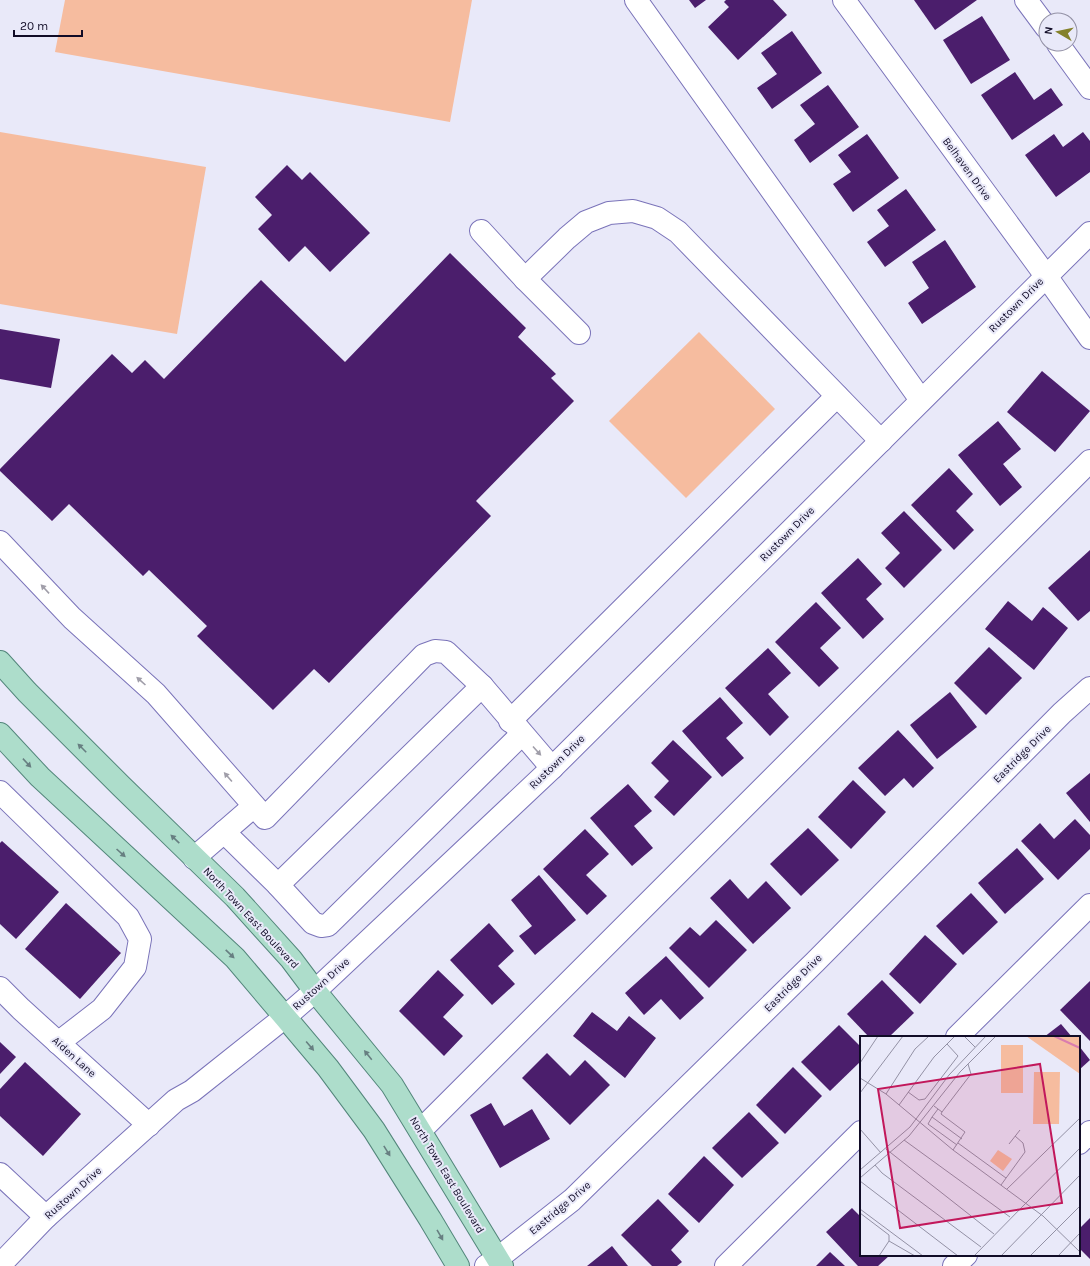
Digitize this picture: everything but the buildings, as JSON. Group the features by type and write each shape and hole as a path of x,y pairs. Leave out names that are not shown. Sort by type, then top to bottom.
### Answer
{"main road":[{"name":"North Town East Boulevard","path":"0,662 27,692 90,755 235,897 291,959 392,1085 420,1130 495,1264"},
{"path":"0,734 63,798 235,958 285,1016 328,1068 374,1130 458,1266"}],"street":[{"path":"636,0 921,400"},
{"name":"Belhaven Drive","path":"844,0 1090,338"},
{"path":"1026,0 1038,16"},
{"path":"1064,52 1090,88"},
{"path":"525,279 567,238 586,222 609,213 633,211 657,218 678,232 881,441"},
{"path":"481,231 525,279 579,333"},
{"name":"Rustown Drive","path":"0,1265 46,1216 176,1100 192,1091 315,990 552,768 1090,233"},
{"path":"224,832 278,885 313,923 321,926 328,925 516,727 837,396"},
{"path":"420,1130 1090,461"},
{"path":"0,542 72,618 156,694 265,818 424,655 435,651 446,652 482,686 552,768"},
{"path":"278,885 482,686"},
{"name":"Eastridge Drive","path":"495,1264 572,1200 820,957 1062,713 1090,688"},
{"path":"0,792 128,917 140,939 135,968 102,1008 58,1043"},
{"path":"194,858 254,806"},
{"path":"958,1036 1090,905"},
{"name":"Aiden Lane","path":"0,988 21,1009 149,1125"},
{"path":"1080,1142 1090,1132"},
{"path":"726,1266 860,1133"},
{"path":"0,1174 46,1216"},
{"path":"954,1266 965,1256"}],"shaded area":[{"path":"65,0 472,0 450,122 55,52"},
{"path":"0,132 206,167 177,334 0,304"},
{"path":"699,332 775,409 686,498 609,421"}]}
